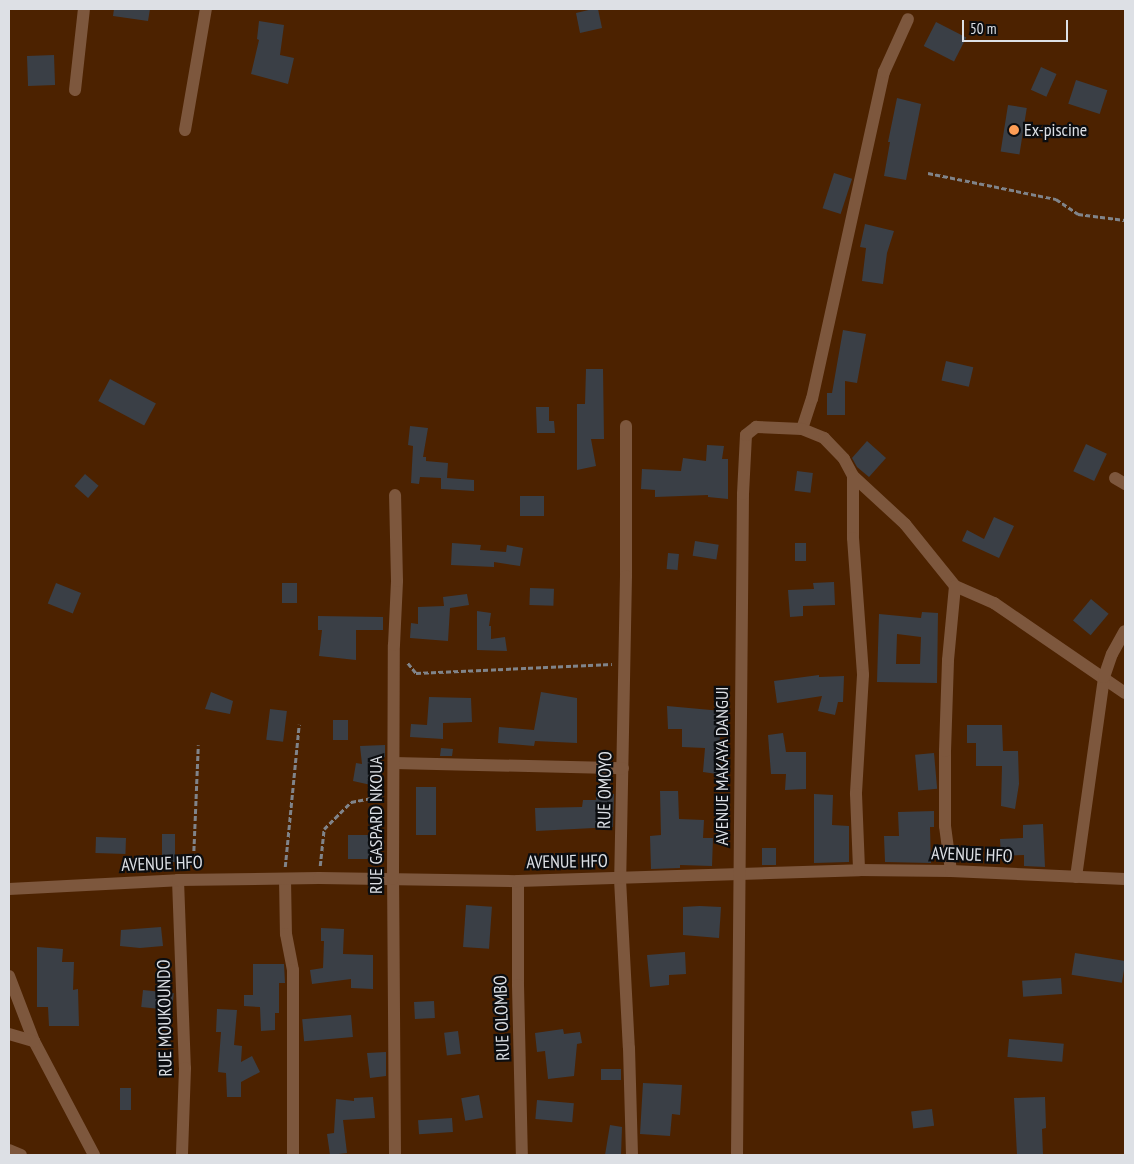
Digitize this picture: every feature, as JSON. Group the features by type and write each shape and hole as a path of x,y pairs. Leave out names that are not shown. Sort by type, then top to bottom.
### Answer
{"street":[{"path":"75,90 84,9"},
{"path":"184,130 206,9"},
{"path":"908,19 884,72 812,399 802,429 824,438 835,447 853,476 905,524 955,586 994,603 1125,692"},
{"name":"RUE OMOYO","path":"626,426 623,768 620,879 629,1048 632,1155"},
{"name":"AVENUE MAKAYA DANGUI","path":"736,1155 740,612 746,435 756,427 802,429"},
{"path":"853,476 853,538 863,675 856,794 859,870"},
{"name":"RUE GASPARD NKOUA","path":"395,495 397,581 394,645 392,879 395,1155"},
{"path":"951,871 945,826 945,751 948,660 955,586"},
{"path":"1076,877 1104,677 1112,654 1125,631"},
{"path":"394,763 623,768"},
{"name":"AVENUE HFO","path":"9,889 178,880 319,878 518,881 859,870 951,871 1125,879"},
{"path":"285,879 286,934 293,970 293,1155"},
{"name":"RUE MOUKOUNDO","path":"178,880 185,1068 182,1155"},
{"name":"RUE OLOMBO","path":"518,881 518,985 522,1155"},
{"path":"9,976 34,1041 94,1155"},
{"path":"9,1034 34,1041"},
{"path":"9,1150 21,1155"}],"path":[{"path":"928,173 1056,199 1078,214 1125,220"},
{"path":"394,645 416,673 624,664"},
{"path":"285,879 287,826 299,725"},
{"path":"192,880 198,745"},
{"path":"319,878 324,829 351,802 393,794"}],"shaded area":[{"path":"9,9 1125,9 1125,1155 9,1155"}],"building":[{"path":"114,9 150,9 148,21 113,16"},
{"path":"598,9 602,28 580,33 576,13"},
{"path":"259,21 284,25 280,55 294,58 288,84 251,74 259,40 257,39"},
{"path":"936,22 966,37 954,61 924,46"},
{"path":"54,55 55,85 28,86 27,56"},
{"path":"1041,67 1057,74 1046,97 1031,90"},
{"path":"1076,80 1107,90 1100,114 1068,104"},
{"path":"897,98 921,104 906,180 884,176 890,142 888,142"},
{"name":"Ex-piscine","path":"1008,105 1027,108 1019,154 1001,151"},
{"path":"834,173 852,179 841,214 823,208"},
{"path":"865,224 894,231 887,253 883,284 862,281 866,248 860,247"},
{"path":"843,330 866,334 857,383 845,381 845,415 827,415 827,393 832,393"},
{"path":"946,361 973,367 969,387 942,380"},
{"path":"586,369 603,369 604,439 591,439 596,466 577,470 577,404 585,404"},
{"path":"110,379 156,403 144,425 98,401"},
{"path":"536,407 549,407 549,421 554,421 555,433 537,433"},
{"path":"410,426 428,428 423,457 426,457 426,461 448,463 447,478 474,480 474,491 441,489 441,478 420,477 419,484 411,483 413,446 408,445"},
{"path":"867,441 886,458 869,477 857,467 852,458"},
{"path":"1086,444 1107,454 1094,481 1073,471"},
{"path":"707,445 724,446 722,459 728,459 728,499 708,497 708,495 655,497 655,490 641,489 642,469 681,471 683,458 706,461"},
{"path":"797,471 813,473 810,493 795,491"},
{"path":"85,474 99,486 88,498 75,486"},
{"path":"520,496 544,496 544,516 520,516"},
{"path":"994,517 1014,526 999,558 962,541 967,530 984,539"},
{"path":"695,541 719,545 716,560 693,556"},
{"path":"452,543 481,545 480,550 506,552 507,545 523,548 520,566 494,562 494,567 451,565"},
{"path":"795,543 806,543 806,561 795,561"},
{"path":"668,553 679,554 678,570 667,569"},
{"path":"834,582 835,605 803,606 803,616 790,617 788,590 814,589 813,583"},
{"path":"56,583 81,593 73,614 48,603"},
{"path":"282,583 297,583 297,603 282,603"},
{"path":"530,588 554,589 553,606 529,605"},
{"path":"467,594 469,605 450,608 448,641 410,638 411,623 418,624 418,607 444,606 443,597"},
{"path":"1091,599 1109,614 1091,635 1073,620"},
{"path":"477,611 491,613 489,626 491,626 491,639 505,637 507,651 477,650"},
{"path":"922,612 938,613 937,683 877,682 879,614 921,618","holes":["897,634 921,637 920,664 896,664"]},
{"path":"318,616 383,617 383,630 356,630 356,660 319,656 322,630 318,630"},
{"path":"819,675 819,677 844,676 843,702 838,702 835,715 818,711 822,696 777,703 774,681"},
{"path":"211,692 233,701 230,714 205,709"},
{"path":"541,692 577,698 577,743 535,741 534,746 498,743 499,727 534,730"},
{"path":"429,697 471,698 472,722 443,723 443,739 410,737 411,724 427,725"},
{"path":"667,706 722,711 717,774 703,772 705,748 682,747 682,729 668,729"},
{"path":"270,709 287,711 283,742 266,740"},
{"path":"333,720 348,720 348,740 333,740"},
{"path":"967,725 1002,725 1003,751 1018,751 1019,784 1015,809 1001,806 1002,766 976,766 976,743 967,743"},
{"path":"783,733 786,752 806,752 806,789 785,790 786,774 771,774 768,735"},
{"path":"385,745 385,757 376,757 371,785 353,781 356,763 362,764 360,746"},
{"path":"441,748 453,749 452,756 440,756"},
{"path":"934,753 937,789 918,791 915,755"},
{"path":"416,787 436,787 436,835 416,835"},
{"path":"660,791 678,791 679,819 704,820 703,838 713,838 712,866 680,865 680,868 651,869 650,836 661,835"},
{"path":"596,794 614,794 613,827 536,831 535,808 582,807 583,800 596,800"},
{"path":"814,794 833,795 832,825 849,826 849,862 814,863"},
{"path":"934,811 934,827 930,827 931,863 885,862 884,836 899,836 898,812"},
{"path":"1043,824 1045,867 1024,866 1024,855 1001,856 1000,839 1023,838 1023,825"},
{"path":"162,834 175,834 175,862 162,862"},
{"path":"348,835 370,835 370,859 348,859"},
{"path":"96,837 126,838 125,854 95,853"},
{"path":"762,848 776,848 776,865 762,865"},
{"path":"466,905 492,907 489,949 463,947"},
{"path":"683,907 721,907 719,938 683,935"},
{"path":"161,927 163,946 140,948 120,946 121,930"},
{"path":"321,928 344,929 343,954 373,955 373,989 351,988 351,979 312,984 310,970 323,968 324,941 321,941"},
{"path":"37,947 63,949 62,962 74,962 73,990 78,989 79,1026 49,1026 48,1007 37,1007"},
{"path":"685,952 686,974 669,975 669,985 650,987 647,955"},
{"path":"1075,953 1125,961 1122,983 1072,975"},
{"path":"253,964 284,964 285,983 279,983 279,1013 275,1013 275,1030 261,1031 260,1007 244,1006 244,995 253,995"},
{"path":"1061,978 1062,994 1023,997 1022,981"},
{"path":"143,990 174,993 172,1010 141,1007"},
{"path":"434,1001 435,1018 415,1019 414,1002"},
{"path":"217,1009 237,1010 234,1045 242,1046 241,1062 252,1056 260,1072 241,1082 241,1097 227,1097 226,1073 218,1072 221,1032 216,1032"},
{"path":"351,1015 353,1037 304,1041 302,1019"},
{"path":"563,1029 564,1034 580,1032 582,1043 577,1044 574,1076 548,1079 545,1051 537,1052 535,1033"},
{"path":"458,1031 461,1054 447,1056 444,1033"},
{"path":"1009,1039 1064,1044 1062,1062 1007,1057"},
{"path":"386,1052 386,1076 370,1078 367,1053"},
{"path":"601,1069 621,1069 621,1080 601,1080"},
{"path":"643,1083 682,1085 680,1115 672,1114 670,1136 640,1134"},
{"path":"120,1088 131,1088 131,1110 120,1110"},
{"path":"479,1095 483,1118 465,1121 461,1098"},
{"path":"373,1097 375,1118 343,1120 347,1153 330,1155 327,1134 334,1133 336,1099 354,1101 354,1098"},
{"path":"1045,1097 1046,1128 1042,1129 1043,1155 1017,1155 1014,1098"},
{"path":"537,1100 574,1103 572,1122 535,1119"},
{"path":"932,1109 934,1126 913,1128 911,1112"},
{"path":"452,1118 453,1132 419,1134 418,1120"},
{"path":"610,1125 622,1127 621,1155 605,1155"}],"place":[{"name":"Ex-piscine","path":"1014,130"}]}
